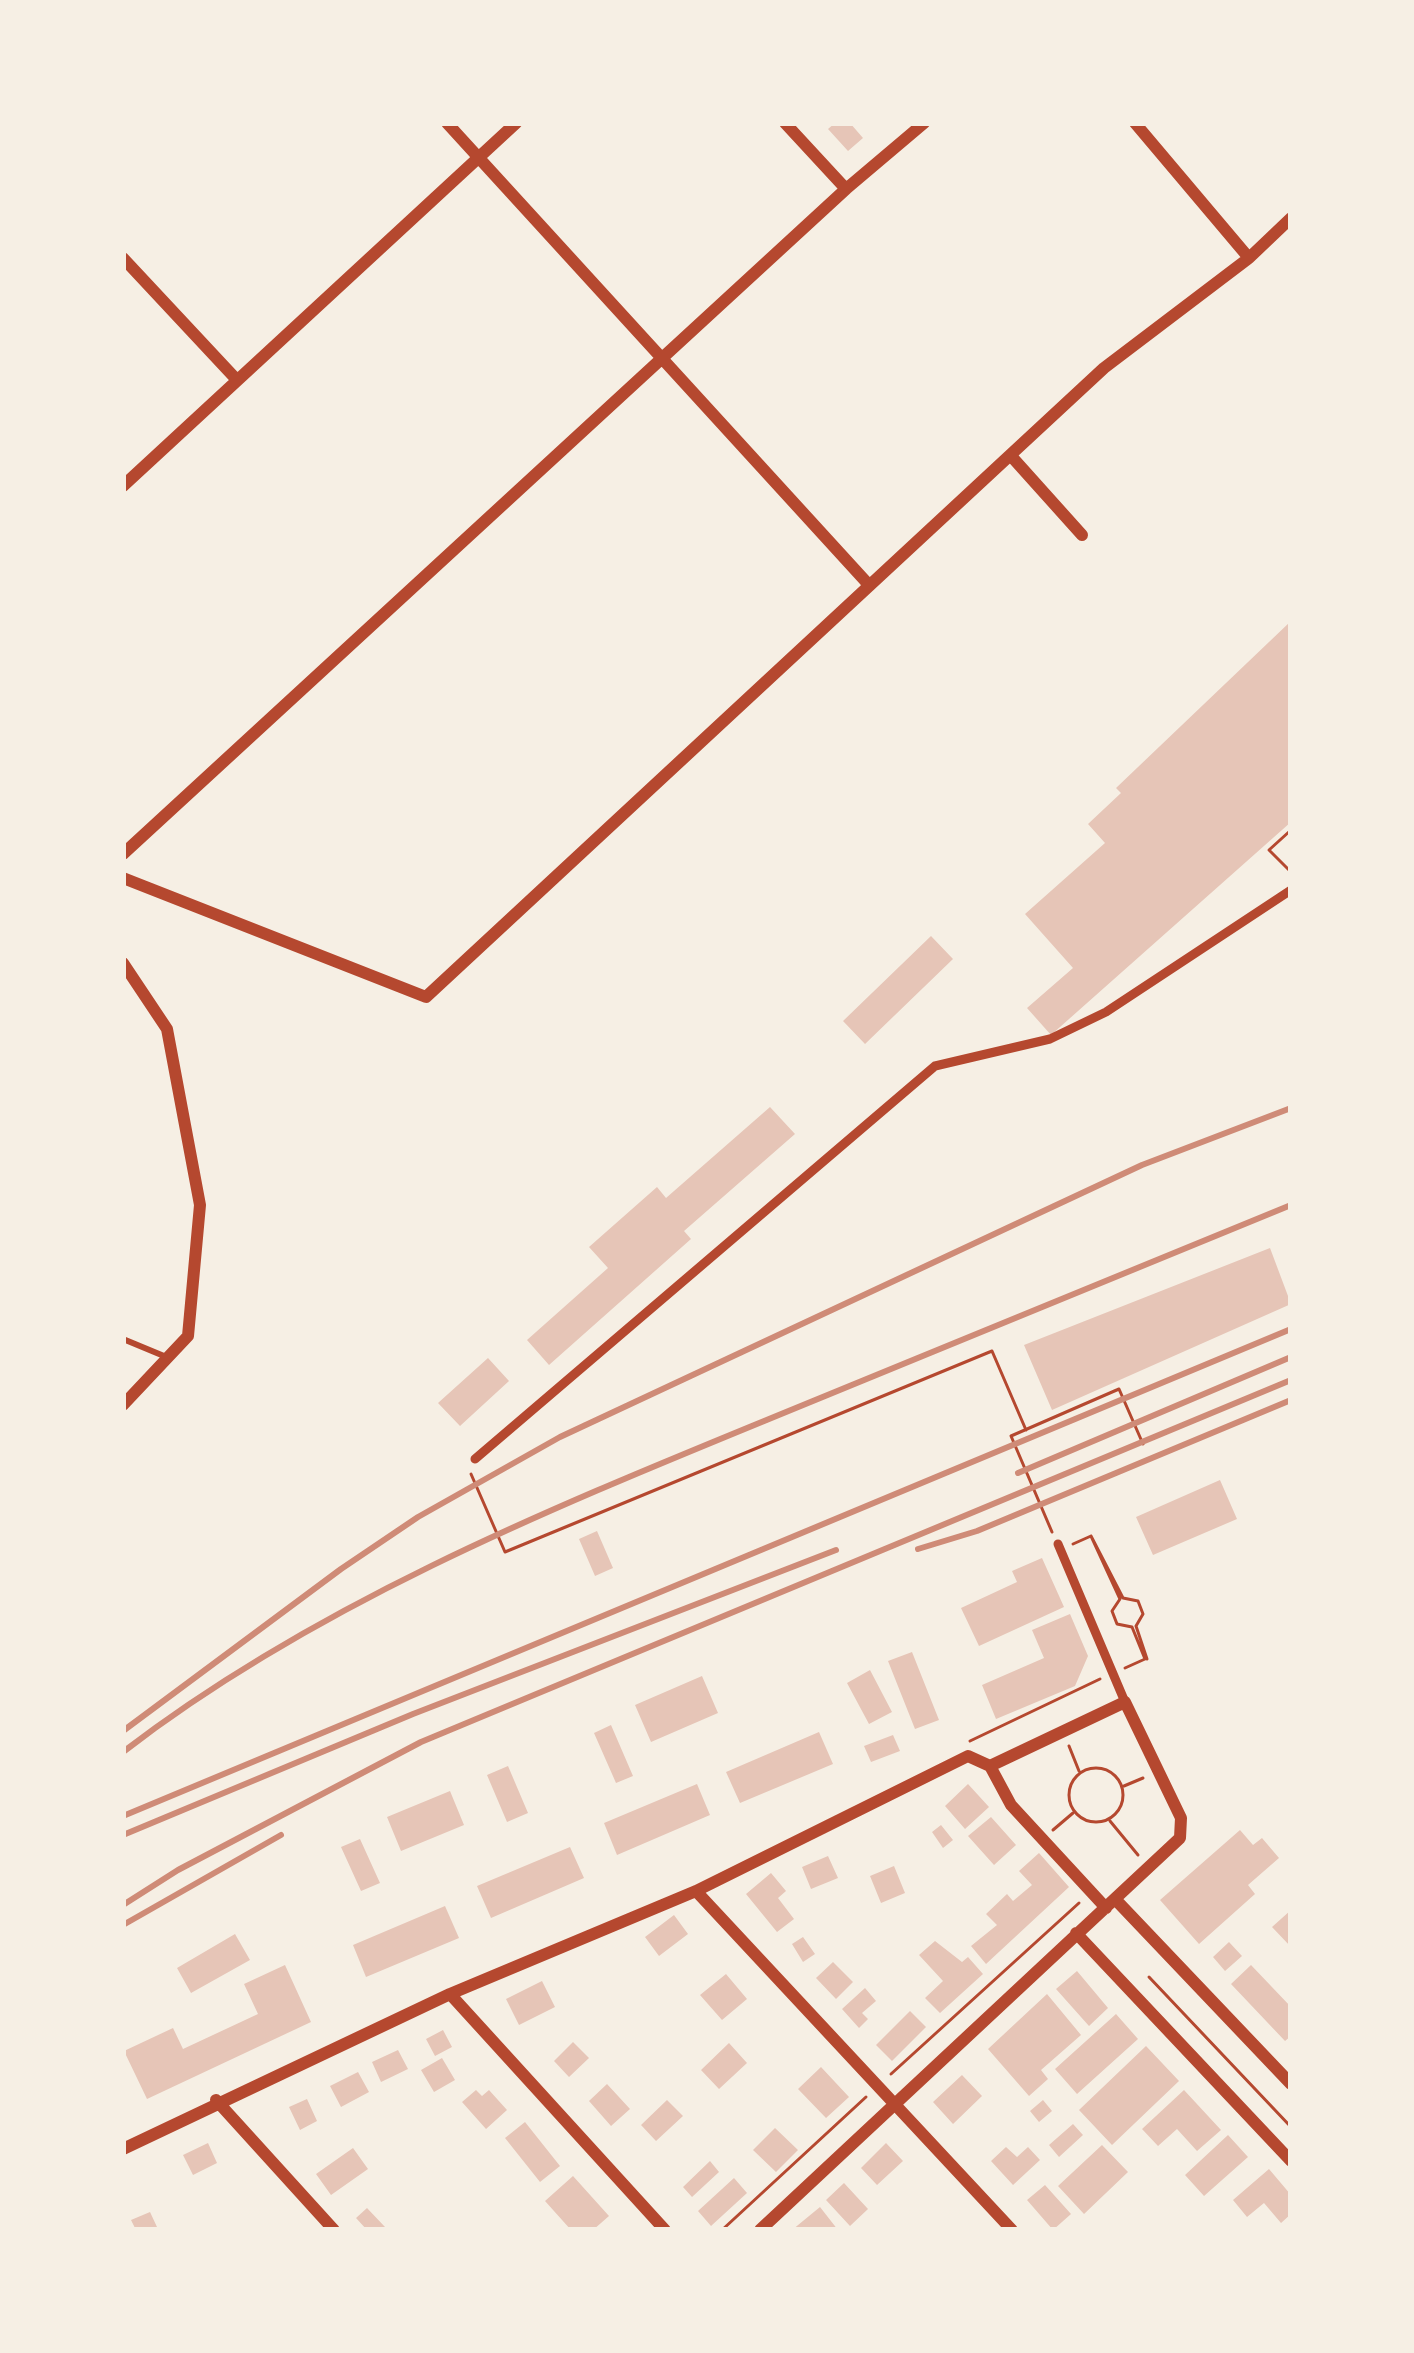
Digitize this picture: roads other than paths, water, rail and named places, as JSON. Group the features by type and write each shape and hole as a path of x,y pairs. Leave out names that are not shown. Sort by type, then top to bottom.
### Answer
{"street":[{"path":"447,123 869,584"},
{"path":"123,486 516,123"},
{"path":"785,123 846,189"},
{"path":"123,854 665,361 846,189 925,123"},
{"path":"1135,123 1249,258"},
{"path":"123,878 426,997 1104,368 1249,258 1291,218"},
{"path":"123,258 236,379"},
{"path":"1012,457 1082,535"},
{"path":"475,1459 935,1066 1050,1039 1106,1012 1291,890"},
{"path":"123,963 167,1029 200,1205 188,1336 123,1405"},
{"path":"760,2230 892,2101 1180,1838 1181,1818 1059,1547"},
{"path":"990,1766 1125,1702"},
{"path":"123,2149 217,2100 450,1994 695,1891 968,1756 990,1766 1011,1805 1091,1892 1110,1903 1291,2084"},
{"path":"695,1891 1012,2230"},
{"path":"1076,1933 1291,2161"},
{"path":"450,1994 665,2230"},
{"path":"217,2100 334,2230"}],"lane":[{"path":"123,1339 168,1358"}],"railway":[{"path":"123,1731 418,1517 560,1437 1142,1165 1291,1108"},
{"path":"123,1752 273,1651 434,1564 685,1453 1291,1205"},
{"path":"123,1816 1291,1329"},
{"path":"1018,1473 1291,1357"},
{"path":"123,1905 178,1870 421,1742 1291,1380"},
{"path":"918,1549 977,1531 1291,1400"},
{"path":"123,1835 413,1714 836,1550"},
{"path":"123,1925 281,1835"}]}
